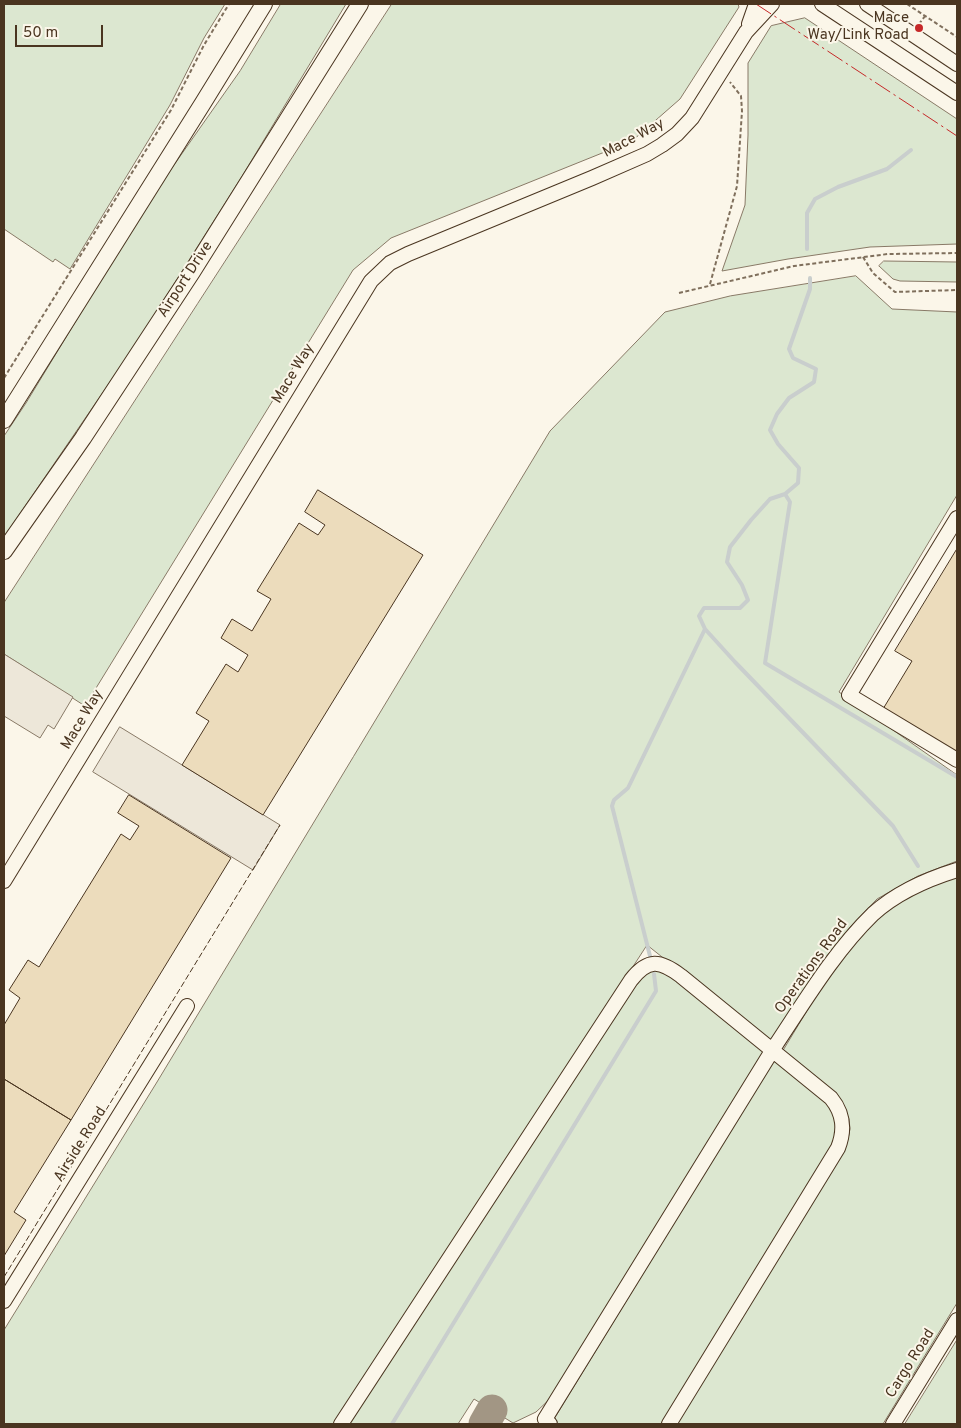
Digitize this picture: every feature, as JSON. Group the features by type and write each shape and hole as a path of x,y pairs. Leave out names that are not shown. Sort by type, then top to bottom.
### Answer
{"main road":[{"path":"4,420 204,104 264,4"},
{"name":"Airport Drive","path":"4,552 83,438 192,272 360,4"}],"street":[{"name":"Mace Way","path":"4,881 370,281 390,263 408,254 592,178 662,145 677,134 692,118 746,32 756,4"},
{"name":"Mace Way","path":"746,32 772,4"},
{"path":"822,4 957,92"},
{"path":"867,4 957,64"},
{"path":"957,518 849,695 957,760"},
{"name":"Operations Road","path":"550,1424 544,1419 774,1049 847,942 874,913 900,894 935,877 957,870"},
{"path":"341,1424 639,970 654,963 662,964 671,969 774,1049 831,1098 838,1107 843,1128 842,1138 828,1165 669,1424"},
{"name":"Airside Road","path":"4,1301 186,1006"},
{"name":"Cargo Road","path":"893,1424 957,1320"}],"path":[{"path":"4,378 171,110 204,45 229,4"},
{"path":"906,4 957,37"},
{"path":"710,284 737,186 742,111 741,96 738,91 731,82 720,75"},
{"path":"679,293 710,284 794,266 888,254 957,253"},
{"path":"863,257 873,273 895,292 957,290"}],"green space":[{"path":"4,4 225,4 204,38 170,105 70,269 55,259 53,262 4,229"},
{"path":"281,4 346,4 241,178 136,344 4,537 4,436 150,199 240,71"},
{"path":"392,4 738,4 739,7 680,99 632,141 391,238 353,270 85,706 4,654 4,603"},
{"path":"805,18 957,119 957,244 870,247 722,271 745,205 748,135 748,63 771,26"},
{"path":"884,261 957,262 957,282 900,281 893,279 879,266"},
{"path":"856,276 892,309 957,312 957,495 839,692 957,775 957,861 918,876 877,899 851,926 821,963 770,1043 647,945 336,1424 4,1424 4,1330 157,1082 550,431 665,312 730,296"},
{"path":"957,875 957,1303 883,1424 676,1424 848,1139 849,1119 841,1102 782,1052 828,977 870,926 903,900"},
{"path":"650,970 663,971 672,975 764,1052 553,1396 536,1412 513,1423 474,1399 458,1424 346,1424 634,983"},
{"path":"774,1060 814,1090 837,1119 838,1129 828,1155 662,1424 556,1424 555,1418"},
{"path":"957,1340 957,1424 905,1424"}],"shaded area":[{"path":"4,654 73,697 54,729 48,725 40,738 4,716"},
{"path":"120,727 280,825 253,870 93,772"}],"building":[{"path":"318,490 423,555 263,815 182,765 209,721 196,713 226,664 238,672 248,655 221,638 232,619 252,631 271,599 257,591 299,523 318,535 325,525 305,512"},
{"path":"957,549 957,755 883,709 912,661 895,651"},
{"path":"129,795 231,858 71,1120 4,1079 4,1025 20,998 9,990 28,960 39,967 121,834 130,840 139,826 118,813"},
{"path":"4,1079 71,1120 14,1212 26,1220 4,1256"}],"waterway":[{"path":"807,249 807,213 815,199 838,187 887,169 911,150"},
{"path":"650,956 612,806 614,800 628,788 705,629 699,616 704,608 740,608 748,600 742,585 727,562 730,547 770,499 785,494 798,483 799,468 778,444 770,430 777,414 789,398 814,382 816,369 793,358 789,349 810,289 810,278"},
{"path":"785,494 790,502 765,663 957,777"},
{"path":"705,629 893,826 918,866"},
{"path":"392,1424 656,991 654,974"}],"taxiway":[{"path":"484,1424 492,1410"}],"fence":[{"path":"4,1277 280,825"}],"power":[{"path":"756,4 957,136"}],"place":[{"name":"Mace Way/Link Road","path":"919,28"}]}
